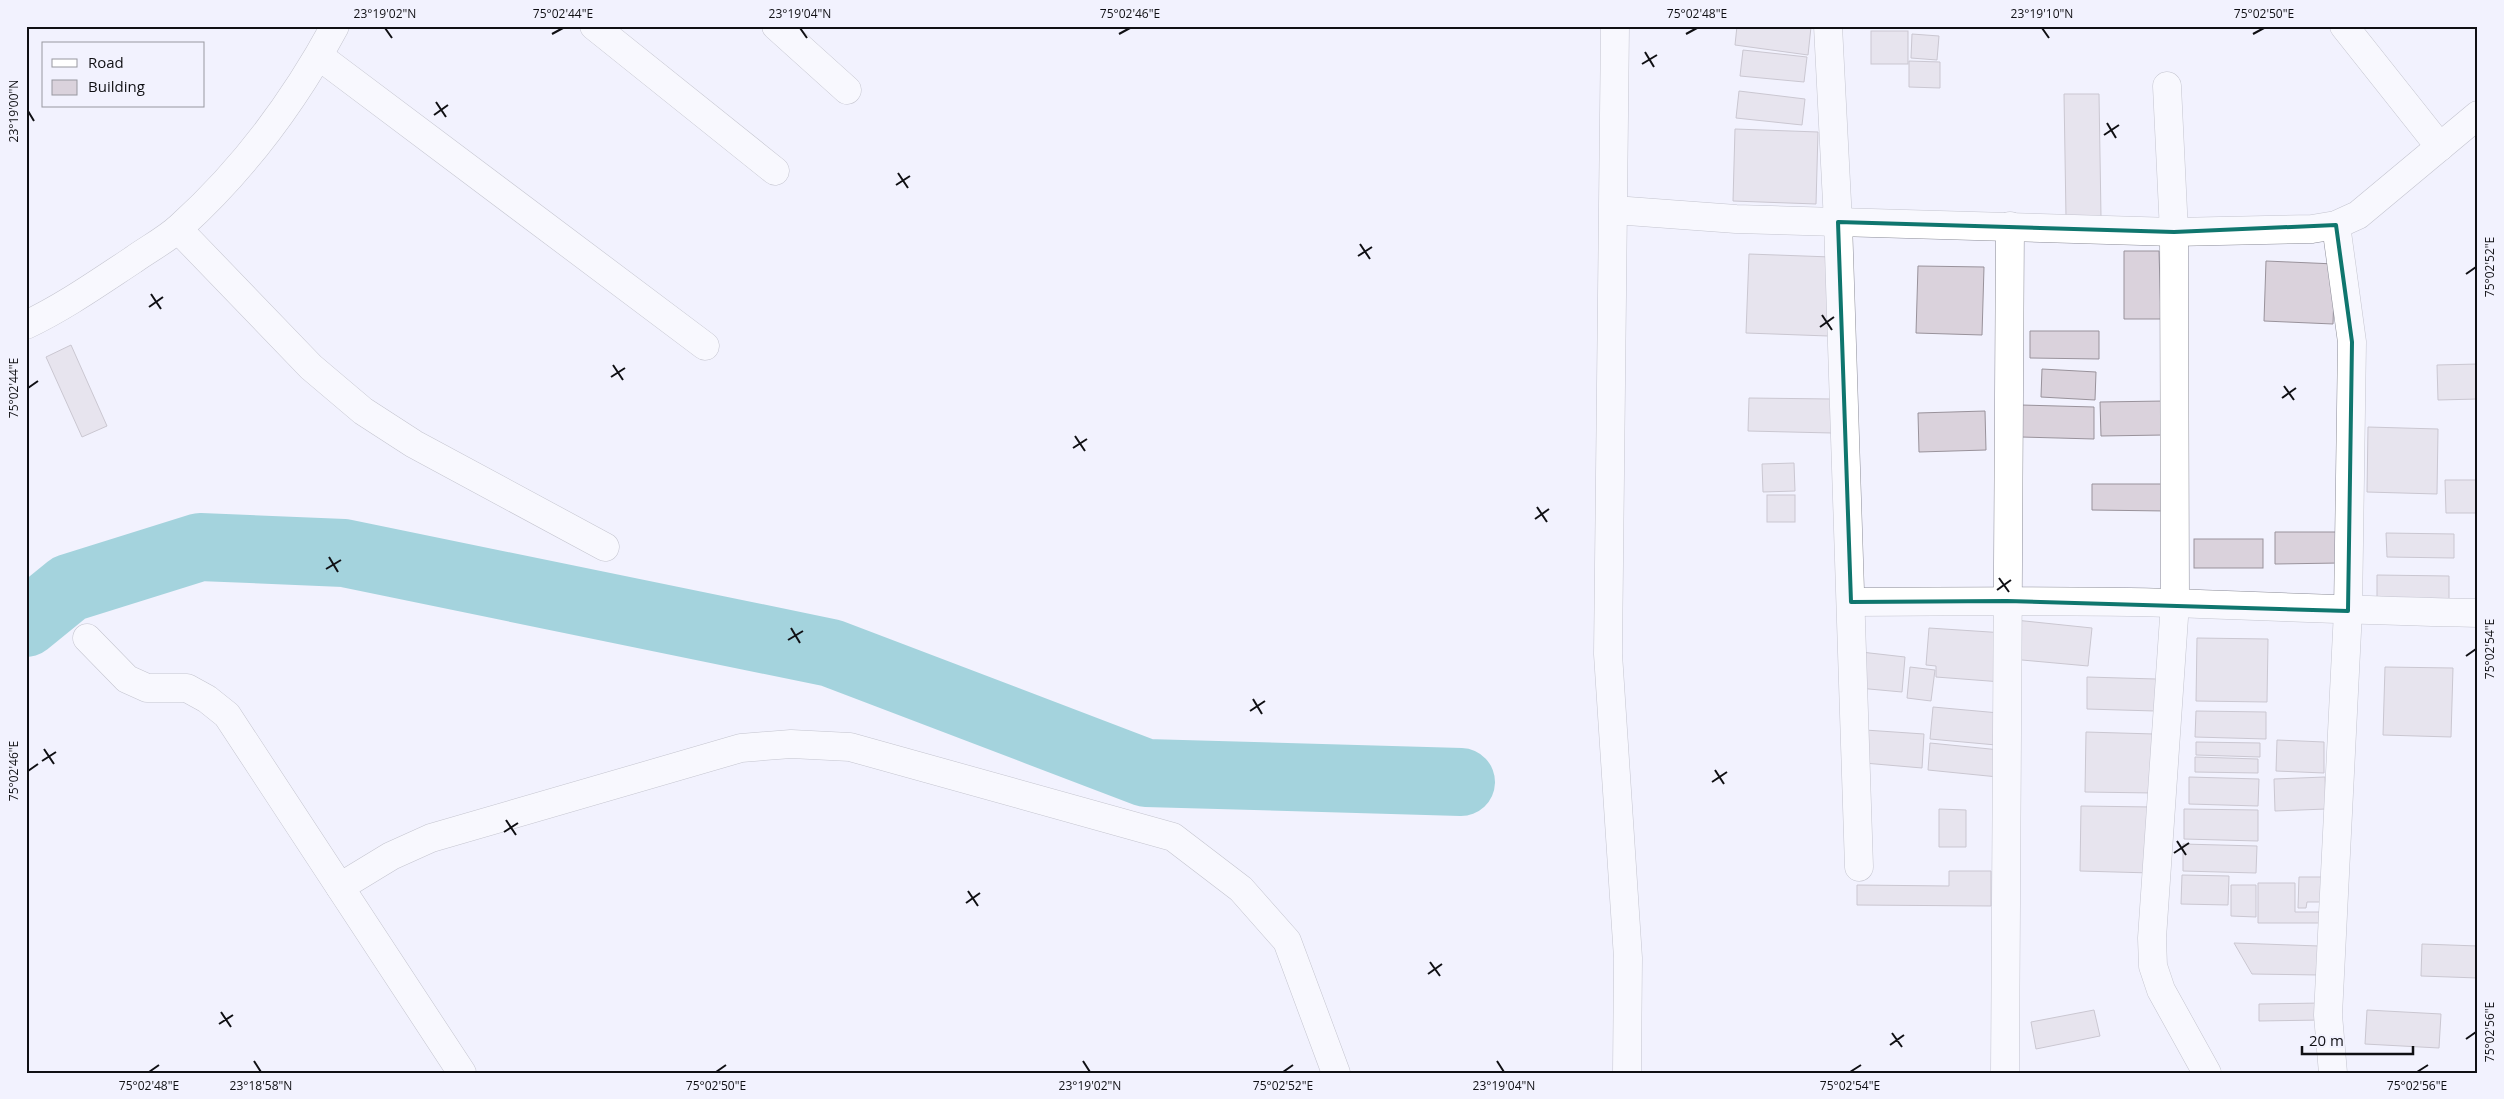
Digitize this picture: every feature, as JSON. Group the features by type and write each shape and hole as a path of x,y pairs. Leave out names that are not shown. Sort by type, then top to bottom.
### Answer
{"street":[{"path":"26,325 59,310 178,229 216,193 259,142 319,56 335,26"},
{"path":"594,26 775,171"},
{"path":"776,26 847,90"},
{"path":"1615,26 1608,654 1628,958 1627,1073"},
{"path":"1828,26 1838,222 1859,867"},
{"path":"2344,26 2440,147"},
{"path":"319,56 705,346"},
{"path":"2167,86 2174,232 2175,604 2152,938 2153,966 2161,990 2207,1073"},
{"path":"1614,210 1736,219 2174,232 2312,228 2336,225 2358,215 2478,115"},
{"path":"2333,1073 2328,1015 2348,611 2352,342 2336,225"},
{"path":"2005,1073 2010,226"},
{"path":"178,229 311,368 363,411 414,444 605,547"},
{"path":"1851,602 2007,600 2348,611 2478,613"},
{"path":"87,638 127,679 147,688 187,688 207,698 227,715 462,1073"},
{"path":"340,887 391,856 431,838 741,748 791,744 850,747 1173,837 1241,889 1287,942 1336,1073"}],"highlighted area":[{"path":"1838,222 2174,232 2336,225 2352,342 2348,611 2007,601 1851,602"}],"building":[{"path":"1737,26 1811,27 1808,55 1735,45"},
{"path":"1871,31 1908,31 1908,64 1871,64"},
{"path":"1912,34 1939,36 1937,60 1911,58"},
{"path":"1743,50 1807,57 1804,82 1740,76"},
{"path":"1909,61 1940,62 1940,88 1909,87"},
{"path":"1739,91 1805,99 1802,125 1736,118"},
{"path":"2064,94 2099,94 2101,217 2066,217"},
{"path":"1735,129 1818,132 1816,204 1733,201"},
{"path":"2124,251 2159,251 2161,319 2124,319"},
{"path":"1749,254 1831,257 1828,336 1746,333"},
{"path":"2266,261 2335,264 2333,324 2264,321"},
{"path":"1918,266 1984,267 1982,335 1916,333"},
{"path":"2030,331 2099,331 2099,359 2030,358"},
{"path":"71,345 107,426 82,437 46,357"},
{"path":"2478,364 2478,399 2438,400 2437,365"},
{"path":"2042,369 2096,372 2095,400 2041,397"},
{"path":"1749,398 1832,399 1832,433 1748,431"},
{"path":"2164,401 2164,435 2101,436 2100,402"},
{"path":"2021,405 2094,407 2094,439 2021,437"},
{"path":"1985,411 1986,450 1919,452 1918,413"},
{"path":"2368,427 2438,429 2437,494 2367,492"},
{"path":"1794,463 1795,491 1763,492 1762,464"},
{"path":"2445,480 2478,480 2478,513 2446,513"},
{"path":"2092,484 2166,484 2166,511 2092,510"},
{"path":"1767,495 1795,495 1795,522 1767,522"},
{"path":"2275,532 2338,532 2339,563 2275,564"},
{"path":"2386,533 2454,534 2454,558 2387,557"},
{"path":"2194,539 2263,539 2263,568 2194,568"},
{"path":"2377,575 2449,576 2449,601 2377,601"},
{"path":"2015,620 2092,628 2088,666 2011,659"},
{"path":"1929,628 2005,633 2002,682 1936,677 1936,666 1926,665"},
{"path":"2197,638 2268,639 2267,702 2196,701"},
{"path":"1861,652 1905,657 1902,692 1858,688"},
{"path":"1910,667 1935,670 1931,701 1907,698"},
{"path":"2385,667 2453,668 2451,737 2383,735"},
{"path":"2087,677 2156,679 2155,711 2087,709"},
{"path":"1933,707 1999,713 1996,745 1930,739"},
{"path":"2196,711 2266,712 2266,739 2195,737"},
{"path":"1865,730 1924,734 1922,768 1864,763"},
{"path":"2086,732 2154,734 2153,793 2085,792"},
{"path":"2277,740 2324,742 2324,773 2276,771"},
{"path":"2196,742 2260,743 2260,757 2196,755"},
{"path":"1930,743 2000,750 1998,777 1928,770"},
{"path":"2195,757 2258,759 2258,773 2195,772"},
{"path":"2189,777 2259,779 2258,806 2189,804"},
{"path":"2325,777 2326,809 2275,811 2274,779"},
{"path":"2081,806 2152,807 2151,873 2080,871"},
{"path":"1939,809 1966,810 1966,847 1939,847"},
{"path":"2184,809 2258,810 2258,841 2184,839"},
{"path":"2183,844 2257,846 2256,873 2183,871"},
{"path":"1949,871 1991,871 1991,906 1857,905 1857,885 1949,886"},
{"path":"2182,875 2229,876 2228,905 2181,904"},
{"path":"2299,877 2328,877 2327,902 2307,902 2306,908 2298,908"},
{"path":"2258,883 2295,883 2295,912 2324,912 2324,923 2258,923"},
{"path":"2231,885 2256,885 2256,917 2231,916"},
{"path":"2234,943 2319,946 2319,975 2252,974"},
{"path":"2422,944 2478,946 2478,978 2421,976"},
{"path":"2321,1003 2321,1020 2259,1021 2259,1004"},
{"path":"2094,1010 2100,1036 2036,1049 2031,1022"},
{"path":"2367,1010 2441,1014 2439,1048 2365,1044"}],"waterway":[{"path":"26,623 69,588 200,547 344,553 831,653 1146,773 1461,782"}]}
